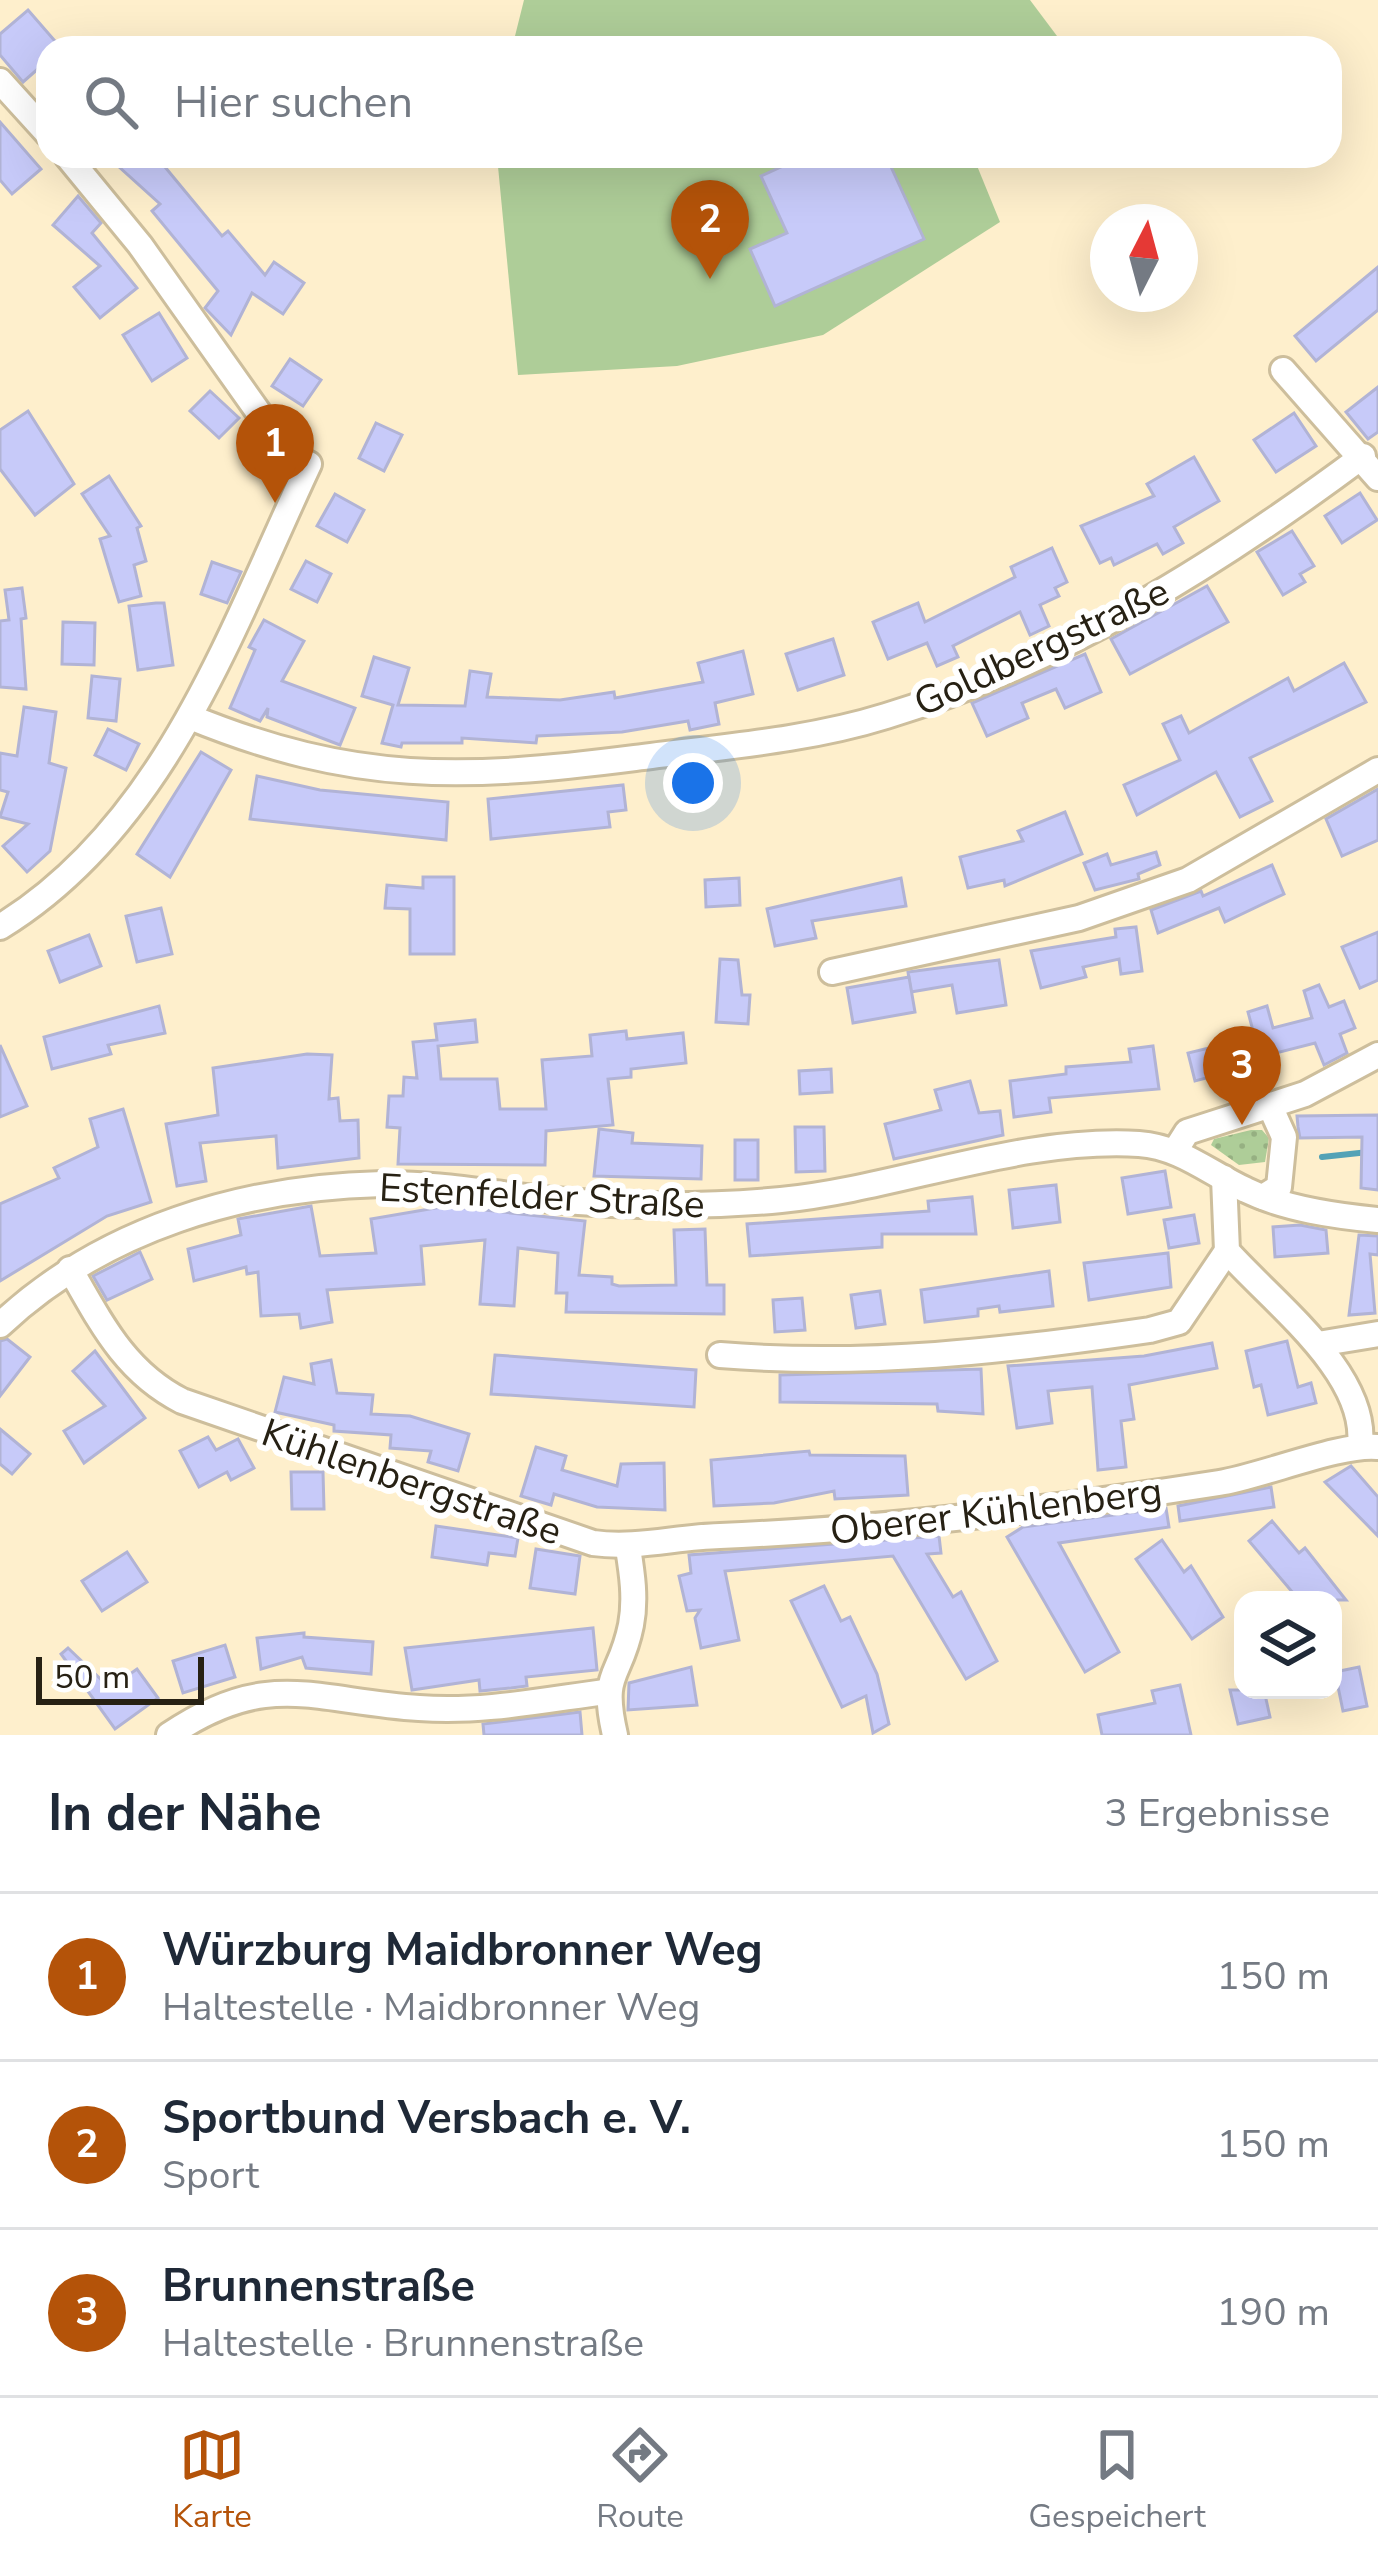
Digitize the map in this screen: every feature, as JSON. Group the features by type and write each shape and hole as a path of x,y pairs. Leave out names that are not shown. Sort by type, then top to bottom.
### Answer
{"street":[{"path":"0,81 36,121"},
{"path":"0,926 80,863 131,808 190,717 309,464 288,454 140,245 77,168"},
{"path":"1283,370 1378,478"},
{"name":"Goldbergstraße","path":"190,717 309,759 412,775 581,765 824,731 942,698 1093,631 1201,569 1363,456"},
{"path":"832,972 1078,918 1188,880 1314,812 1378,770"},
{"path":"1175,1151 1187,1132 1270,1106 1378,1055"},
{"path":"1263,1197 1279,1186 1284,1137 1270,1106"},
{"name":"Estenfelder Straße","path":"2,1317 70,1269 172,1220 264,1196 334,1187 404,1185 560,1201 697,1206 852,1189 1088,1145 1175,1151 1263,1197 1378,1220"},
{"path":"720,1355 858,1360 972,1355 1179,1322 1227,1251 1224,1178"},
{"name":"Oberer Kühlenberg","path":"628,1548 692,1537 1044,1511 1273,1473 1369,1446 1352,1401 1318,1344 1227,1251"},
{"name":"Kühlenbergstraße","path":"70,1269 126,1362 152,1386 182,1401 593,1543 628,1548"},
{"path":"1318,1344 1378,1334"},
{"path":"615,1735 605,1692 631,1626 634,1586 628,1548"},
{"path":"169,1735 220,1705 293,1690 418,1708 476,1708 605,1692"}],"green space":[{"path":"524,0 1030,0 1057,36 515,36"},
{"path":"498,168 978,168 1000,222 823,335 677,366 518,375"},
{"path":"1262,1130 1269,1138 1265,1162 1239,1165 1211,1145 1214,1139"}],"building":[{"path":"28,10 51,36 36,36 36,71 23,82 0,55 0,34"},
{"path":"0,122 41,169 12,194 0,180"},
{"path":"120,168 166,168 222,236 228,231 265,275 274,262 304,283 283,314 252,293 231,335 205,308 218,291 152,211 160,204"},
{"path":"779,168 891,168 924,239 775,306 750,249 787,233 761,176"},
{"path":"78,196 101,223 92,233 137,288 100,318 74,287 100,266 53,225"},
{"path":"1378,267 1378,310 1316,361 1295,336"},
{"path":"159,313 187,358 152,381 123,335"},
{"path":"290,359 321,380 303,406 272,386"},
{"path":"1378,387 1378,432 1368,439 1346,412"},
{"path":"210,391 239,418 219,438 190,411"},
{"path":"28,411 74,484 35,515 0,469 0,430"},
{"path":"1294,413 1316,446 1276,472 1254,440"},
{"path":"376,423 402,435 384,471 359,458"},
{"path":"1194,457 1219,501 1174,527 1183,543 1163,554 1157,544 1114,565 1111,558 1100,563 1081,526 1154,496 1147,484"},
{"path":"109,476 141,526 137,528 146,561 134,565 141,596 119,602 100,539 110,536 82,494"},
{"path":"1360,493 1377,520 1342,543 1325,516"},
{"path":"335,494 364,510 347,542 317,526"},
{"path":"1292,531 1314,566 1300,574 1305,582 1283,595 1257,552"},
{"path":"1052,548 1067,582 1055,588 1059,596 1040,605 1049,626 1030,635 1020,612 953,646 958,657 937,666 927,643 888,659 873,622 918,603 925,622 1015,577 1011,567"},
{"path":"306,561 331,574 317,602 291,589"},
{"path":"212,562 241,572 227,603 201,594"},
{"path":"1207,586 1228,622 1130,674 1111,639"},
{"path":"22,588 26,689 0,687 0,621 9,620 5,590"},
{"path":"164,603 173,665 138,670 129,606"},
{"path":"264,620 304,641 282,681 355,708 340,745 267,717 268,708 260,721 230,708 255,650 249,647"},
{"path":"63,622 95,623 94,665 62,664"},
{"path":"833,639 844,675 798,690 786,654"},
{"path":"743,651 753,694 715,703 719,724 690,730 688,721 622,732 537,736 536,743 462,738 462,743 402,743 401,747 382,743 393,705 362,696 374,657 409,668 398,705 465,706 470,671 491,674 487,697 560,700 614,692 615,698 703,682 698,663"},
{"path":"1085,654 1101,692 1065,708 1056,689 1022,703 1028,718 987,736 972,703"},
{"path":"1344,663 1366,702 1250,758 1272,801 1240,817 1216,772 1137,815 1124,785 1180,760 1163,724 1181,716 1189,733 1288,678 1294,691"},
{"path":"92,676 120,679 116,721 88,718"},
{"path":"24,707 56,712 49,763 66,768 50,851 27,872 3,846 28,824 0,817 8,792 0,790 0,753 17,756"},
{"path":"108,729 139,744 126,770 95,755"},
{"path":"201,752 231,770 170,877 137,854"},
{"path":"257,776 320,790 448,802 446,840 250,819"},
{"path":"623,785 626,810 608,812 610,827 491,839 488,799"},
{"path":"1378,789 1378,840 1342,856 1326,819"},
{"path":"1065,812 1082,854 1005,886 1004,880 968,888 960,857 1023,841 1018,831"},
{"path":"1156,852 1160,865 1138,874 1139,879 1095,890 1084,863 1107,854 1111,865"},
{"path":"1272,865 1284,894 1225,922 1219,908 1158,933 1151,910 1201,891 1203,896"},
{"path":"423,877 454,877 454,954 410,954 410,909 385,908 387,885 423,888"},
{"path":"739,878 740,905 706,907 705,880"},
{"path":"901,878 906,906 812,921 816,938 775,946 767,909"},
{"path":"161,908 172,954 137,962 126,916"},
{"path":"1136,927 1142,971 1121,974 1119,959 1083,967 1086,977 1041,988 1031,951 1116,937 1115,929"},
{"path":"1378,932 1378,980 1360,988 1342,947"},
{"path":"89,935 101,966 60,982 48,951"},
{"path":"720,959 738,960 742,995 750,995 748,1024 716,1022"},
{"path":"999,960 1006,1005 957,1013 952,985 911,992 908,972"},
{"path":"909,977 915,1012 853,1023 847,988"},
{"path":"1319,985 1329,1007 1344,1001 1355,1028 1340,1034 1347,1053 1324,1065 1315,1043 1260,1057 1248,1012 1267,1006 1273,1028 1312,1018 1304,991"},
{"path":"159,1006 165,1033 108,1045 111,1054 52,1069 44,1037"},
{"path":"475,1020 477,1042 438,1046 441,1079 497,1079 500,1109 546,1109 542,1060 592,1056 590,1035 626,1031 627,1039 683,1033 686,1063 631,1069 631,1077 608,1079 613,1125 546,1131 545,1165 398,1164 400,1128 387,1127 389,1096 403,1096 404,1077 417,1078 413,1042 437,1040 435,1024"},
{"path":"0,1045 27,1106 0,1117"},
{"path":"1221,1045 1229,1072 1195,1081 1188,1053"},
{"path":"1153,1046 1159,1089 1049,1098 1051,1112 1014,1117 1010,1081 1066,1074 1066,1067 1131,1062 1129,1049"},
{"path":"307,1054 332,1055 329,1099 338,1098 340,1121 358,1120 359,1158 278,1168 276,1136 200,1143 206,1181 177,1186 166,1124 218,1115 213,1068"},
{"path":"831,1069 832,1092 800,1094 799,1071"},
{"path":"970,1081 979,1113 1000,1111 1003,1135 894,1159 885,1124 941,1110 935,1090"},
{"path":"123,1109 151,1202 107,1216 0,1281 0,1204 59,1178 54,1168 98,1147 90,1119"},
{"path":"1378,1115 1378,1190 1361,1188 1362,1137 1300,1138 1297,1116"},
{"path":"795,1127 824,1127 825,1171 796,1172"},
{"path":"599,1129 633,1133 632,1143 702,1146 701,1179 594,1176"},
{"path":"735,1140 758,1140 758,1180 735,1180"},
{"path":"1165,1171 1171,1207 1128,1214 1122,1178"},
{"path":"1056,1185 1060,1222 1013,1228 1009,1190"},
{"path":"972,1197 976,1234 882,1234 882,1247 750,1256 747,1224 929,1211 928,1201"},
{"path":"311,1206 320,1256 376,1253 371,1219 447,1206 585,1221 579,1275 612,1277 612,1284 619,1286 676,1285 674,1230 705,1229 707,1285 724,1285 724,1314 566,1312 567,1293 556,1293 558,1253 518,1248 514,1306 480,1304 485,1240 421,1246 424,1284 327,1290 332,1322 301,1328 299,1314 261,1316 258,1272 247,1274 246,1267 194,1281 188,1249 241,1235 238,1219"},
{"path":"1194,1215 1199,1243 1169,1248 1164,1220"},
{"path":"1273,1227 1326,1230 1328,1253 1275,1257"},
{"path":"1359,1235 1378,1236 1378,1255 1370,1254 1375,1313 1349,1315"},
{"path":"140,1252 152,1279 107,1300 93,1276"},
{"path":"1168,1253 1171,1287 1089,1300 1084,1263"},
{"path":"1049,1271 1053,1306 1000,1312 999,1306 978,1309 978,1316 925,1322 921,1290"},
{"path":"880,1291 885,1324 856,1328 851,1295"},
{"path":"802,1298 805,1330 775,1332 773,1300"},
{"path":"7,1339 30,1357 0,1396 0,1341"},
{"path":"1287,1341 1298,1387 1311,1383 1316,1403 1268,1415 1261,1385 1254,1387 1246,1351"},
{"path":"1212,1343 1217,1368 1129,1385 1134,1419 1121,1421 1126,1467 1098,1470 1092,1387 1048,1391 1052,1423 1017,1428 1008,1366 1144,1356"},
{"path":"95,1351 145,1418 84,1463 64,1431 105,1406 73,1371"},
{"path":"495,1355 696,1370 694,1407 491,1394"},
{"path":"331,1360 337,1393 373,1395 371,1414 410,1416 469,1434 458,1471 428,1462 431,1451 390,1448 391,1435 334,1431 334,1425 275,1412 284,1377 314,1384 311,1364"},
{"path":"981,1369 983,1414 938,1411 937,1404 780,1402 780,1375"},
{"path":"0,1429 30,1454 12,1474 0,1464"},
{"path":"208,1437 216,1450 238,1439 254,1468 231,1480 227,1472 199,1487 180,1451"},
{"path":"536,1447 566,1456 562,1470 617,1486 621,1464 664,1463 665,1510 597,1507 554,1494 551,1505 521,1496"},
{"path":"809,1451 810,1455 905,1456 908,1495 835,1499 834,1491 774,1503 714,1506 711,1460"},
{"path":"1351,1466 1378,1497 1378,1536 1325,1482"},
{"path":"291,1472 323,1472 324,1509 292,1509"},
{"path":"1271,1487 1274,1507 1180,1521 1178,1506"},
{"path":"1166,1508 1169,1527 1059,1543 1119,1652 1085,1672 1007,1537 1023,1527"},
{"path":"1272,1521 1299,1553 1305,1548 1339,1591 1291,1591 1249,1541"},
{"path":"436,1526 518,1538 515,1556 489,1553 487,1565 432,1557"},
{"path":"939,1536 941,1553 927,1554 953,1597 961,1592 997,1661 966,1679 893,1556 725,1571 739,1640 701,1648 695,1618 700,1610 687,1611 679,1576 691,1573 689,1555"},
{"path":"1162,1540 1184,1572 1191,1566 1223,1617 1192,1639 1136,1559"},
{"path":"536,1549 580,1556 575,1594 530,1588"},
{"path":"127,1552 147,1582 102,1611 82,1581"},
{"path":"824,1586 841,1621 850,1617 877,1674 889,1724 873,1733 866,1696 842,1707 791,1601"},
{"path":"593,1628 597,1670 526,1677 527,1686 511,1688 480,1691 479,1680 412,1690 405,1648"},
{"path":"304,1633 304,1637 373,1642 371,1674 306,1668 302,1657 261,1669 257,1638"},
{"path":"225,1645 235,1677 183,1693 173,1661"},
{"path":"68,1648 110,1688 137,1669 158,1698 115,1729 61,1654"},
{"path":"691,1667 697,1705 628,1710 629,1683"},
{"path":"1359,1667 1367,1706 1343,1711 1342,1671"},
{"path":"1180,1685 1191,1735 1102,1735 1098,1715 1155,1703 1152,1691"},
{"path":"1230,1690 1234,1690 1234,1699 1266,1699 1270,1717 1238,1724"},
{"path":"580,1712 582,1735 484,1735 483,1724"}],"waterway":[{"path":"1322,1157 1378,1151"}],"place":[{"name":"Sportbund Versbach e. V.","path":"710,279"},
{"name":"Würzburg Maidbronner Weg","path":"275,503"},
{"name":"Brunnenstraße","path":"1242,1125"}]}
